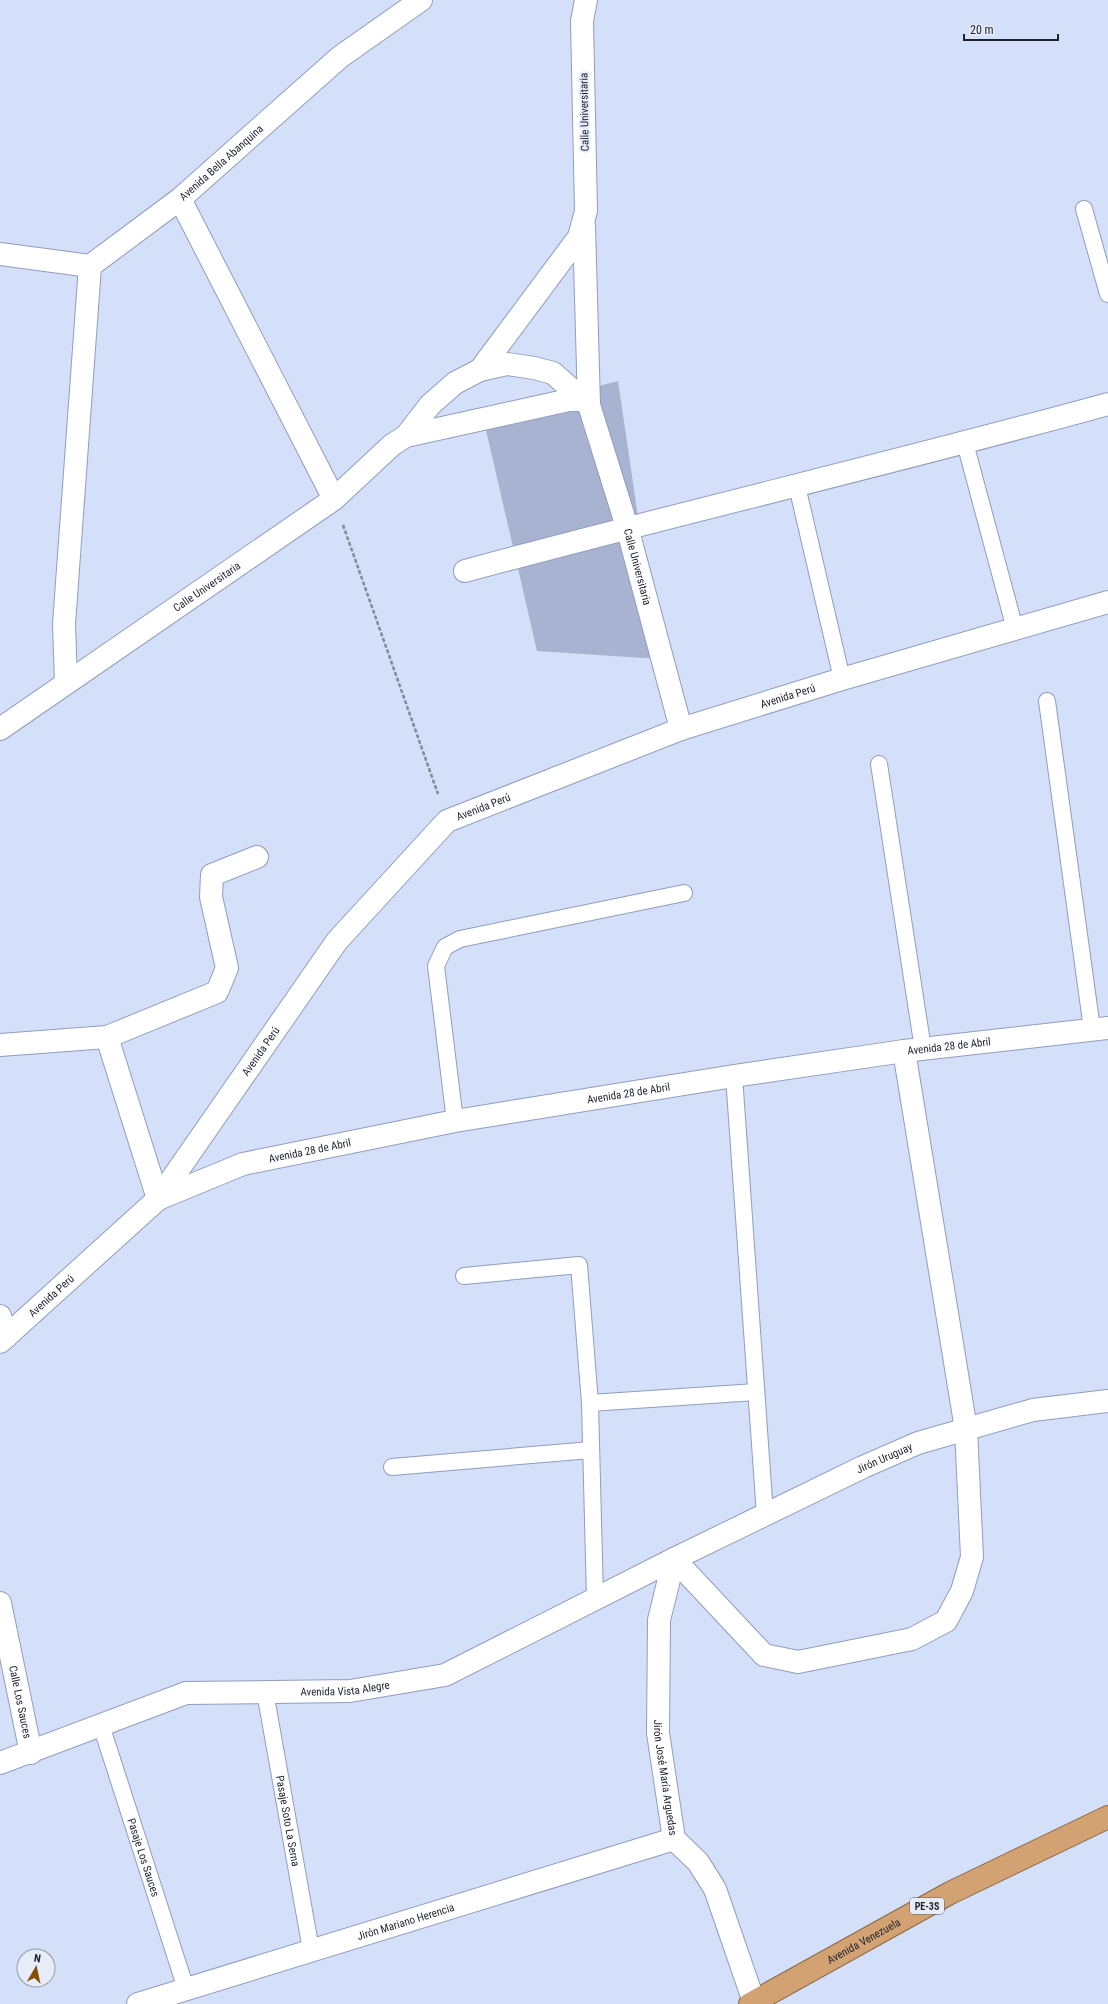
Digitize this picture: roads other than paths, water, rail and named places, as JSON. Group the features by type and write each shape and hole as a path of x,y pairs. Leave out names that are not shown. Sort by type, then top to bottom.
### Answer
{"highway":[{"name":"Avenida Venezuela","path":"752,2003 950,1893 1108,1818"}],"street":[{"name":"Avenida Bella Abanquina","path":"90,266 180,199 340,57 421,0"},
{"name":"Calle Universitaria","path":"586,0 582,21 586,212 584,225 590,405 627,527 681,729"},
{"path":"180,199 334,499"},
{"name":"Calle Universitaria","path":"480,370 578,237 584,225"},
{"path":"0,254 90,266 64,624 66,682"},
{"name":"Calle Universitaria","path":"406,436 430,405 455,383 480,370 507,364 534,368 553,373 590,405"},
{"name":"Calle Universitaria","path":"0,729 66,682 334,499 392,444 406,436 569,400 582,400 590,405"},
{"path":"465,571 627,527 797,486 965,443 1108,404"},
{"name":"Avenida Perú","path":"3,1340 158,1199 337,941 448,821 681,729 842,679 1108,602"},
{"path":"0,1045 108,1037 217,992 227,968 211,897 212,875 257,857"},
{"name":"Avenida 28 de Abril","path":"158,1199 243,1164 454,1121 734,1076 914,1050 1100,1029"},
{"path":"108,1037 158,1199"},
{"path":"674,1558 764,1655 798,1662 912,1639 946,1621 962,1591 972,1557 966,1429 914,1050"},
{"path":"0,1316 3,1340"},
{"name":"Jirón Uruguay","path":"674,1558 918,1443 1032,1410 1108,1401"},
{"name":"Avenida Vista Alegre","path":"0,1763 186,1693 350,1691 445,1675 674,1558"},
{"name":"Jirón José María Arguedas","path":"674,1558 659,1620 658,1733 674,1838 698,1862 715,1889 752,2003"},
{"name":"Calle Los Sauces","path":"0,1603 31,1752"},
{"name":"Jirón Mariano Herencia","path":"138,2004 674,1838"}],"lane":[{"path":"1084,209 1108,294"},
{"path":"965,443 1015,629"},
{"path":"797,486 842,679"},
{"path":"1047,701 1100,1029"},
{"path":"880,764 914,1050"},
{"path":"454,1121 436,966 445,947 460,939 684,893"},
{"path":"734,1076 765,1515"},
{"path":"464,1276 579,1265 590,1403 595,1598"},
{"path":"590,1403 756,1392"},
{"path":"392,1467 591,1450"},
{"name":"Pasaje Soto La Serna","path":"265,1692 311,1950"},
{"name":"Pasaje Los Sauces","path":"101,1725 186,1989"}]}
